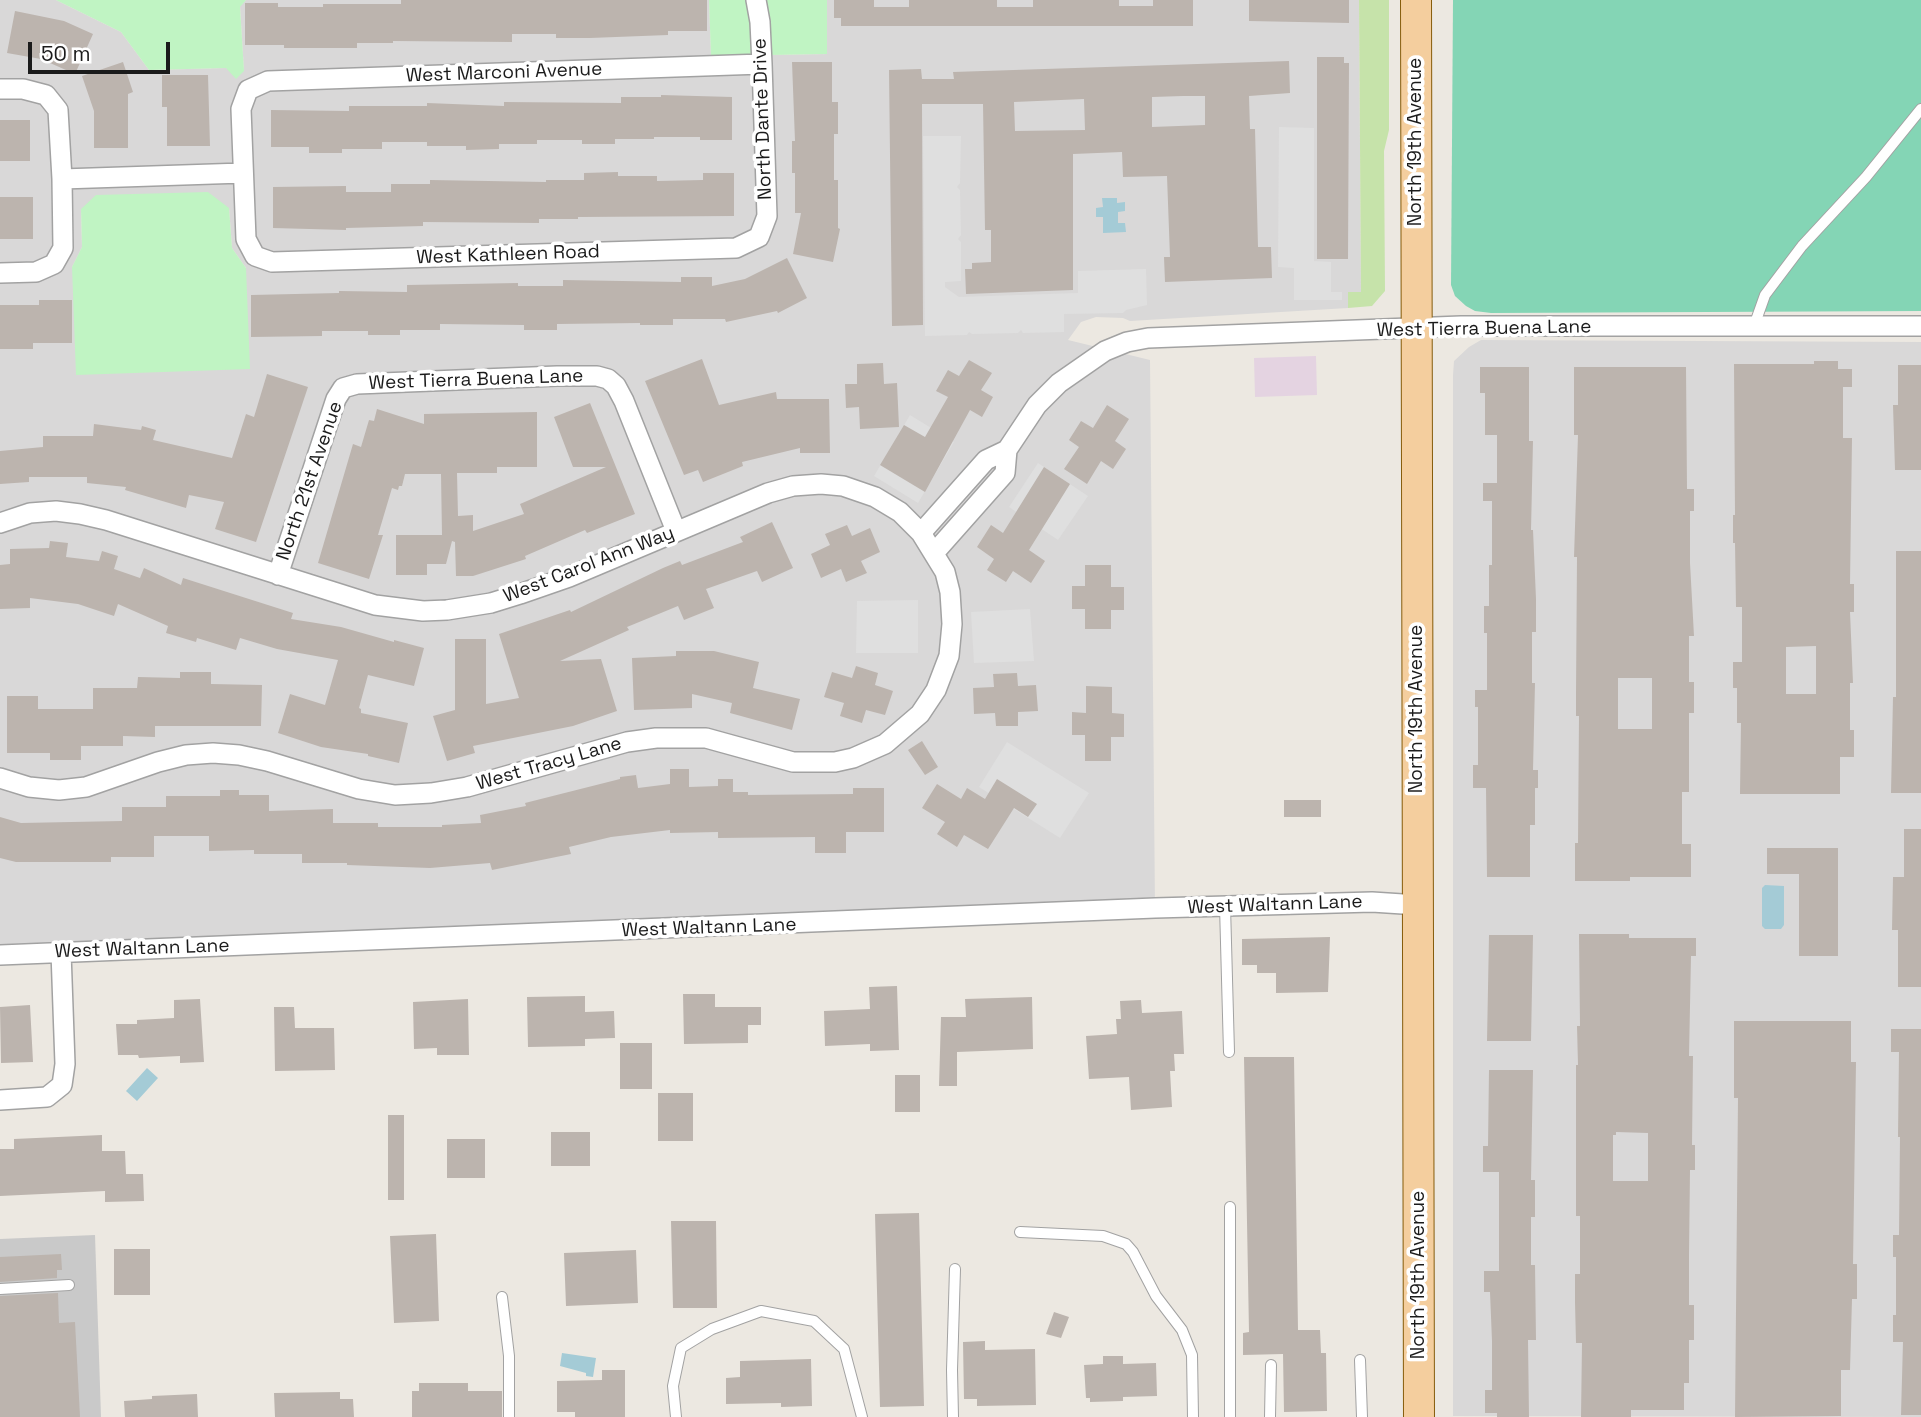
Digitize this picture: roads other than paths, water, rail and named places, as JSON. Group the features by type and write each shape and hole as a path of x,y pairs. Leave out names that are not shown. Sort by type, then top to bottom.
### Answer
{"main road":[{"name":"North 19th Avenue","path":"1416,0 1419,1417"}],"street":[{"name":"North Dante Drive","path":"756,0 762,64 766,216 759,237"},
{"name":"West Marconi Avenue","path":"243,173 241,109 248,89 268,81 762,64"},
{"path":"0,89 23,89 46,95 58,110 63,248 54,264 36,271 0,273"},
{"name":"West Kathleen Road","path":"243,173 246,239 255,256 272,262 736,248 759,237"},
{"path":"62,179 243,173"},
{"name":"West Tierra Buena Lane","path":"1007,450 1037,405 1059,383 1105,351 1126,342 1148,338 1461,327 1921,326"},
{"name":"West Tierra Buena Lane","path":"343,388 357,384 530,377 597,376 608,379 616,386 624,401 676,531"},
{"name":"North 21st Avenue","path":"278,575 336,398 343,388"},
{"path":"921,533 986,460 1007,450"},
{"path":"935,552 1005,473 1007,450"},
{"name":"West Carol Ann Way","path":"0,523 30,513 56,511 80,514 375,606 423,611 491,603 520,594 569,577 768,493 793,486 843,486 875,497 900,512 935,552"},
{"name":"West Tracy Lane","path":"0,778 39,788 59,790 86,787 158,762 186,755 212,753 267,761 359,789 395,795 431,793 467,786 628,742 656,738 706,738 793,762 811,763 853,758 885,744 920,713 936,690 949,656 951,624 950,592 945,572 935,552"},
{"name":"West Waltann Lane","path":"0,956 1225,906 1372,902 1418,905"},
{"path":"0,1100 47,1097 62,1085 65,1064 61,952"}],"lane":[{"path":"1754,326 1765,295 1802,246 1866,177 1921,109"},
{"path":"1225,906 1229,1052"},
{"path":"1230,1207 1230,1417"},
{"path":"1020,1232 1103,1236 1126,1244 1156,1296 1182,1330 1192,1355 1194,1417"},
{"path":"953,1417 955,1269"},
{"path":"0,1289 69,1285"},
{"path":"502,1297 509,1356 509,1417"},
{"path":"676,1417 673,1386 681,1348 712,1329 761,1311 814,1321 844,1349 862,1417"},
{"path":"1360,1360 1362,1417"},
{"path":"1270,1417 1271,1365"}],"water":[{"path":"1102,198 1117,198 1117,203 1125,202 1125,211 1118,212 1118,223 1125,223 1126,232 1103,233 1103,217 1096,217 1096,208 1103,207"},
{"path":"1765,885 1784,886 1784,925 1781,929 1765,929 1762,926 1762,888"},
{"path":"147,1068 158,1078 137,1101 126,1091"},
{"path":"562,1353 596,1358 593,1377 560,1366"}]}
